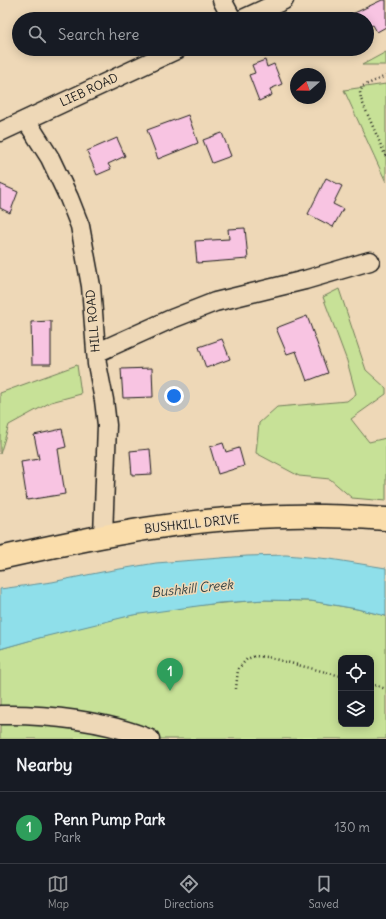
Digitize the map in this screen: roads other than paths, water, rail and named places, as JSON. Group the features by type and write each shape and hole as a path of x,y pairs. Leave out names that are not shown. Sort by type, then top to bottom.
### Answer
{"main road":[{"name":"BUSHKILL DRIVE","path":"0,558 103,536 228,518 308,515 386,519"}],"street":[{"path":"222,0 228,12"},
{"path":"258,12 284,0"},
{"name":"LIEB ROAD","path":"0,132 163,56"},
{"name":"HILL ROAD","path":"26,120 50,158 70,198 80,226 91,286 96,353 107,426 103,536"},
{"path":"96,353 168,320 215,302 305,280 370,261"},
{"path":"0,715 24,714 86,722 136,733 150,739"}],"water":[{"name":"Bushkill Creek","path":"286,555 330,559 386,568 386,616 311,601 265,600 219,603 133,615 0,649 0,589 52,582 156,563 247,556"}],"place":[{"name":"Penn Pump Park","path":"170,691"}]}
